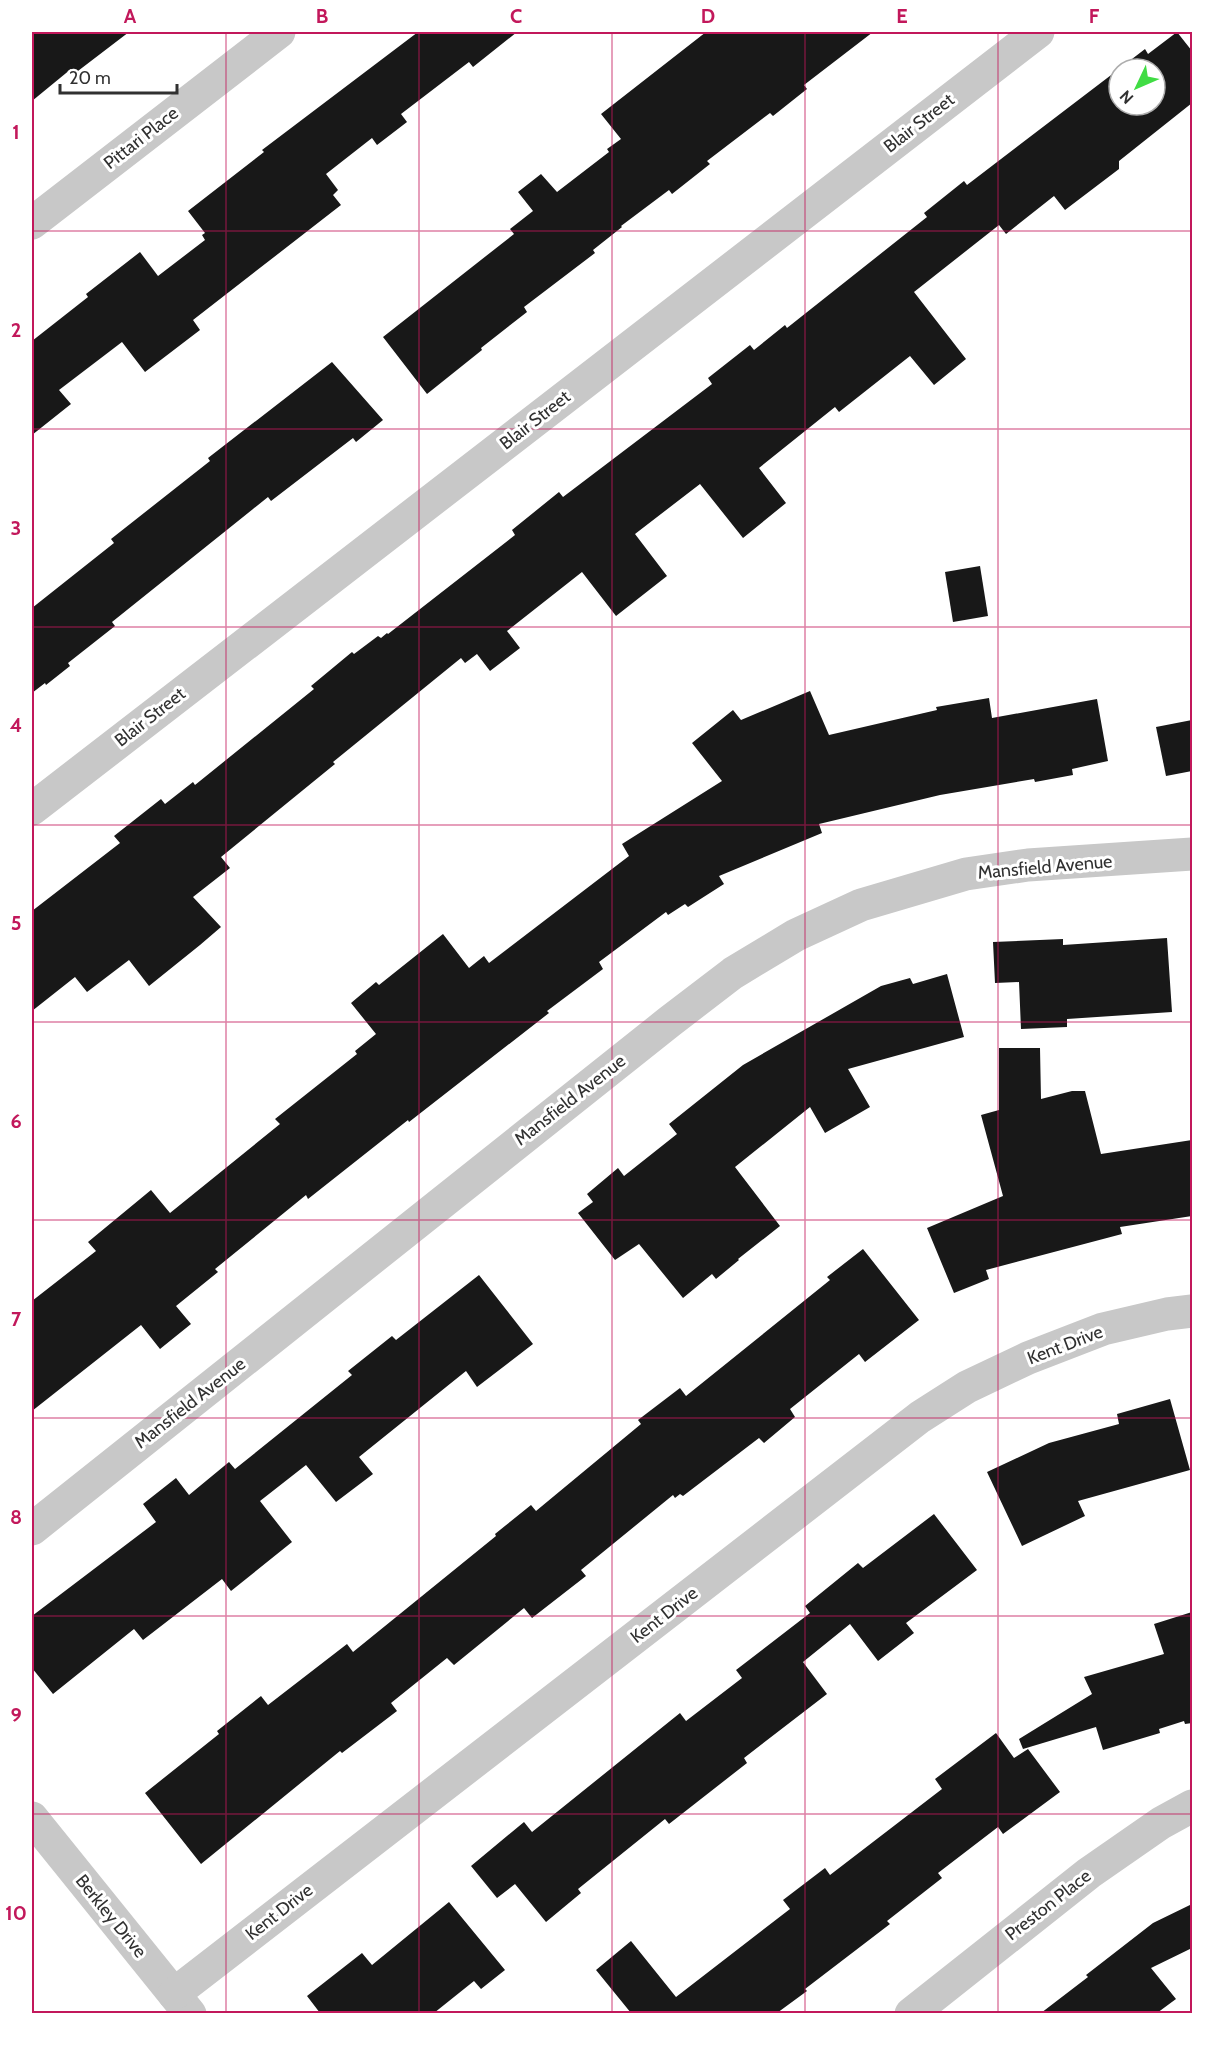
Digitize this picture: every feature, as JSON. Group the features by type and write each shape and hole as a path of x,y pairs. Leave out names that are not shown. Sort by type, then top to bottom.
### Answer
{"street":[{"name":"Pittari Place","path":"32,223 279,32"},
{"name":"Blair Street","path":"32,809 1038,32"},
{"name":"Mansfield Avenue","path":"32,1529 669,1022 733,973 796,935 861,905 966,874 1028,865 1192,854"},
{"name":"Kent Drive","path":"182,2003 920,1417 967,1387 1028,1358 1092,1333 1167,1314 1192,1311"},
{"name":"Preston Place","path":"911,2013 1089,1873 1161,1823 1192,1806"},
{"name":"Berkley Drive","path":"32,1818 182,2003"}],"building":[{"path":"32,32 129,32 74,74 71,69 32,101"},
{"path":"418,32 517,32 473,67 469,62 401,114 407,122 377,145 372,138 326,174 338,190 333,195 341,205 193,320 200,330 145,372 122,342 59,390 71,404 32,435 32,341 88,297 86,294 140,252 158,276 205,240 202,235 205,233 188,211 264,152 262,150"},
{"path":"706,32 873,32 804,85 807,89 773,116 770,113 707,161 710,164 672,194 669,190 621,226 593,250 595,253 524,307 527,312 427,394 383,337 514,234 510,229 533,211 518,192 541,174 557,192 609,152 607,149 621,139 601,114"},
{"path":"1177,32 1192,51 1192,103 1119,161 1119,169 1065,210 1054,196 1006,234 999,225 914,292 966,359 934,385 910,356 839,412 835,407 759,468 786,503 743,538 700,484 635,534 667,576 616,616 582,572 507,631 520,648 490,671 477,654 465,663 461,658 221,857 230,868 193,897 221,927 149,986 129,960 87,992 75,977 32,1011 32,911 120,843 114,836 161,799 165,804 193,782 195,785 314,689 311,686 352,652 354,654 378,636 381,638 388,634 515,535 512,530 559,492 563,497 712,384 708,378 750,345 754,350 785,325 787,328 927,217 924,213 964,181 967,185 1107,78 1107,117 1167,117 1167,57 1135,57 1145,49 1148,54"},
{"path":"332,362 383,420 356,442 353,438 271,501 268,497 112,622 115,626 68,663 70,666 32,693 32,608 114,543 111,539 210,461 208,458"},
{"path":"980,566 988,616 953,622 945,572"},
{"path":"810,691 829,735 937,710 936,707 989,698 992,718 1097,699 1108,761 1072,769 1073,775 1035,782 1034,779 940,795 819,824 822,833 719,876 724,884 688,907 685,904 668,915 666,912 599,962 603,969 547,1011 549,1013 308,1199 306,1195 215,1269 218,1272 176,1306 191,1324 160,1349 141,1325 32,1411 32,1301 96,1251 88,1242 151,1190 170,1213 280,1124 275,1119 357,1054 355,1051 376,1034 351,1003 376,982 379,985 443,934 469,968 484,956 489,963 629,856 622,844 722,781 692,743 733,710 741,720"},
{"path":"1192,720 1192,771 1166,776 1156,727"},
{"path":"1167,938 1172,1012 1067,1019 1067,1027 1021,1029 1019,982 995,983 993,942 1063,939 1063,945"},
{"path":"947,974 964,1037 848,1069 870,1107 825,1133 810,1107 735,1167 780,1226 716,1279 712,1274 683,1298 639,1244 615,1260 578,1213 593,1202 587,1194 618,1168 624,1176 677,1134 669,1124 743,1065 881,986 910,978 913,984"},
{"path":"999,1048 1040,1048 1041,1099 1072,1091 1085,1091 1101,1154 1192,1140 1192,1216 1120,1227 1122,1234 986,1270 989,1279 954,1293 927,1228 1003,1196 981,1115 999,1110"},
{"path":"863,1249 919,1320 865,1362 859,1354 790,1409 795,1417 764,1443 759,1438 683,1496 680,1494 675,1498 673,1495 581,1570 586,1576 532,1618 524,1608 454,1665 447,1658 391,1703 397,1711 342,1753 340,1751 201,1864 145,1793 219,1734 217,1731 261,1696 268,1705 347,1644 353,1652 531,1505 536,1511 641,1424 638,1420 680,1388 686,1396 830,1280 827,1277"},
{"path":"479,1275 533,1344 477,1387 466,1371 359,1457 373,1474 336,1502 306,1465 260,1501 292,1542 231,1591 222,1579 143,1640 134,1629 53,1694 32,1668 32,1616 156,1522 143,1504 176,1478 189,1495 229,1462 235,1469 352,1375 348,1371 392,1336 396,1340"},
{"path":"1170,1399 1190,1470 1078,1501 1085,1516 1022,1546 987,1472 1049,1443 1119,1424 1117,1414"},
{"path":"934,1514 977,1570 906,1623 914,1633 878,1661 850,1624 803,1662 827,1694 744,1758 747,1763 669,1824 665,1819 578,1889 581,1893 546,1922 515,1884 497,1898 471,1866 524,1822 532,1832 680,1713 686,1721 742,1678 736,1670 810,1613 805,1606 858,1563 863,1568"},
{"path":"1192,1612 1192,1723 1185,1724 1184,1721 1159,1729 1160,1733 1103,1750 1096,1727 1023,1749 1019,1739 1092,1694 1084,1677 1164,1654 1154,1624"},
{"path":"996,1733 1014,1758 1028,1749 1060,1792 1003,1834 998,1827 938,1873 942,1878 887,1921 890,1924 777,2013 631,2013 596,1970 631,1941 676,1997 790,1909 783,1900 825,1868 830,1875 942,1789 935,1779"},
{"path":"449,1902 505,1970 481,1989 474,1981 434,2013 320,2013 307,1996 362,1953 372,1965"},
{"path":"1192,1904 1192,1948 1151,1968 1176,1999 1157,2013 1041,2013 1153,1923"}]}
